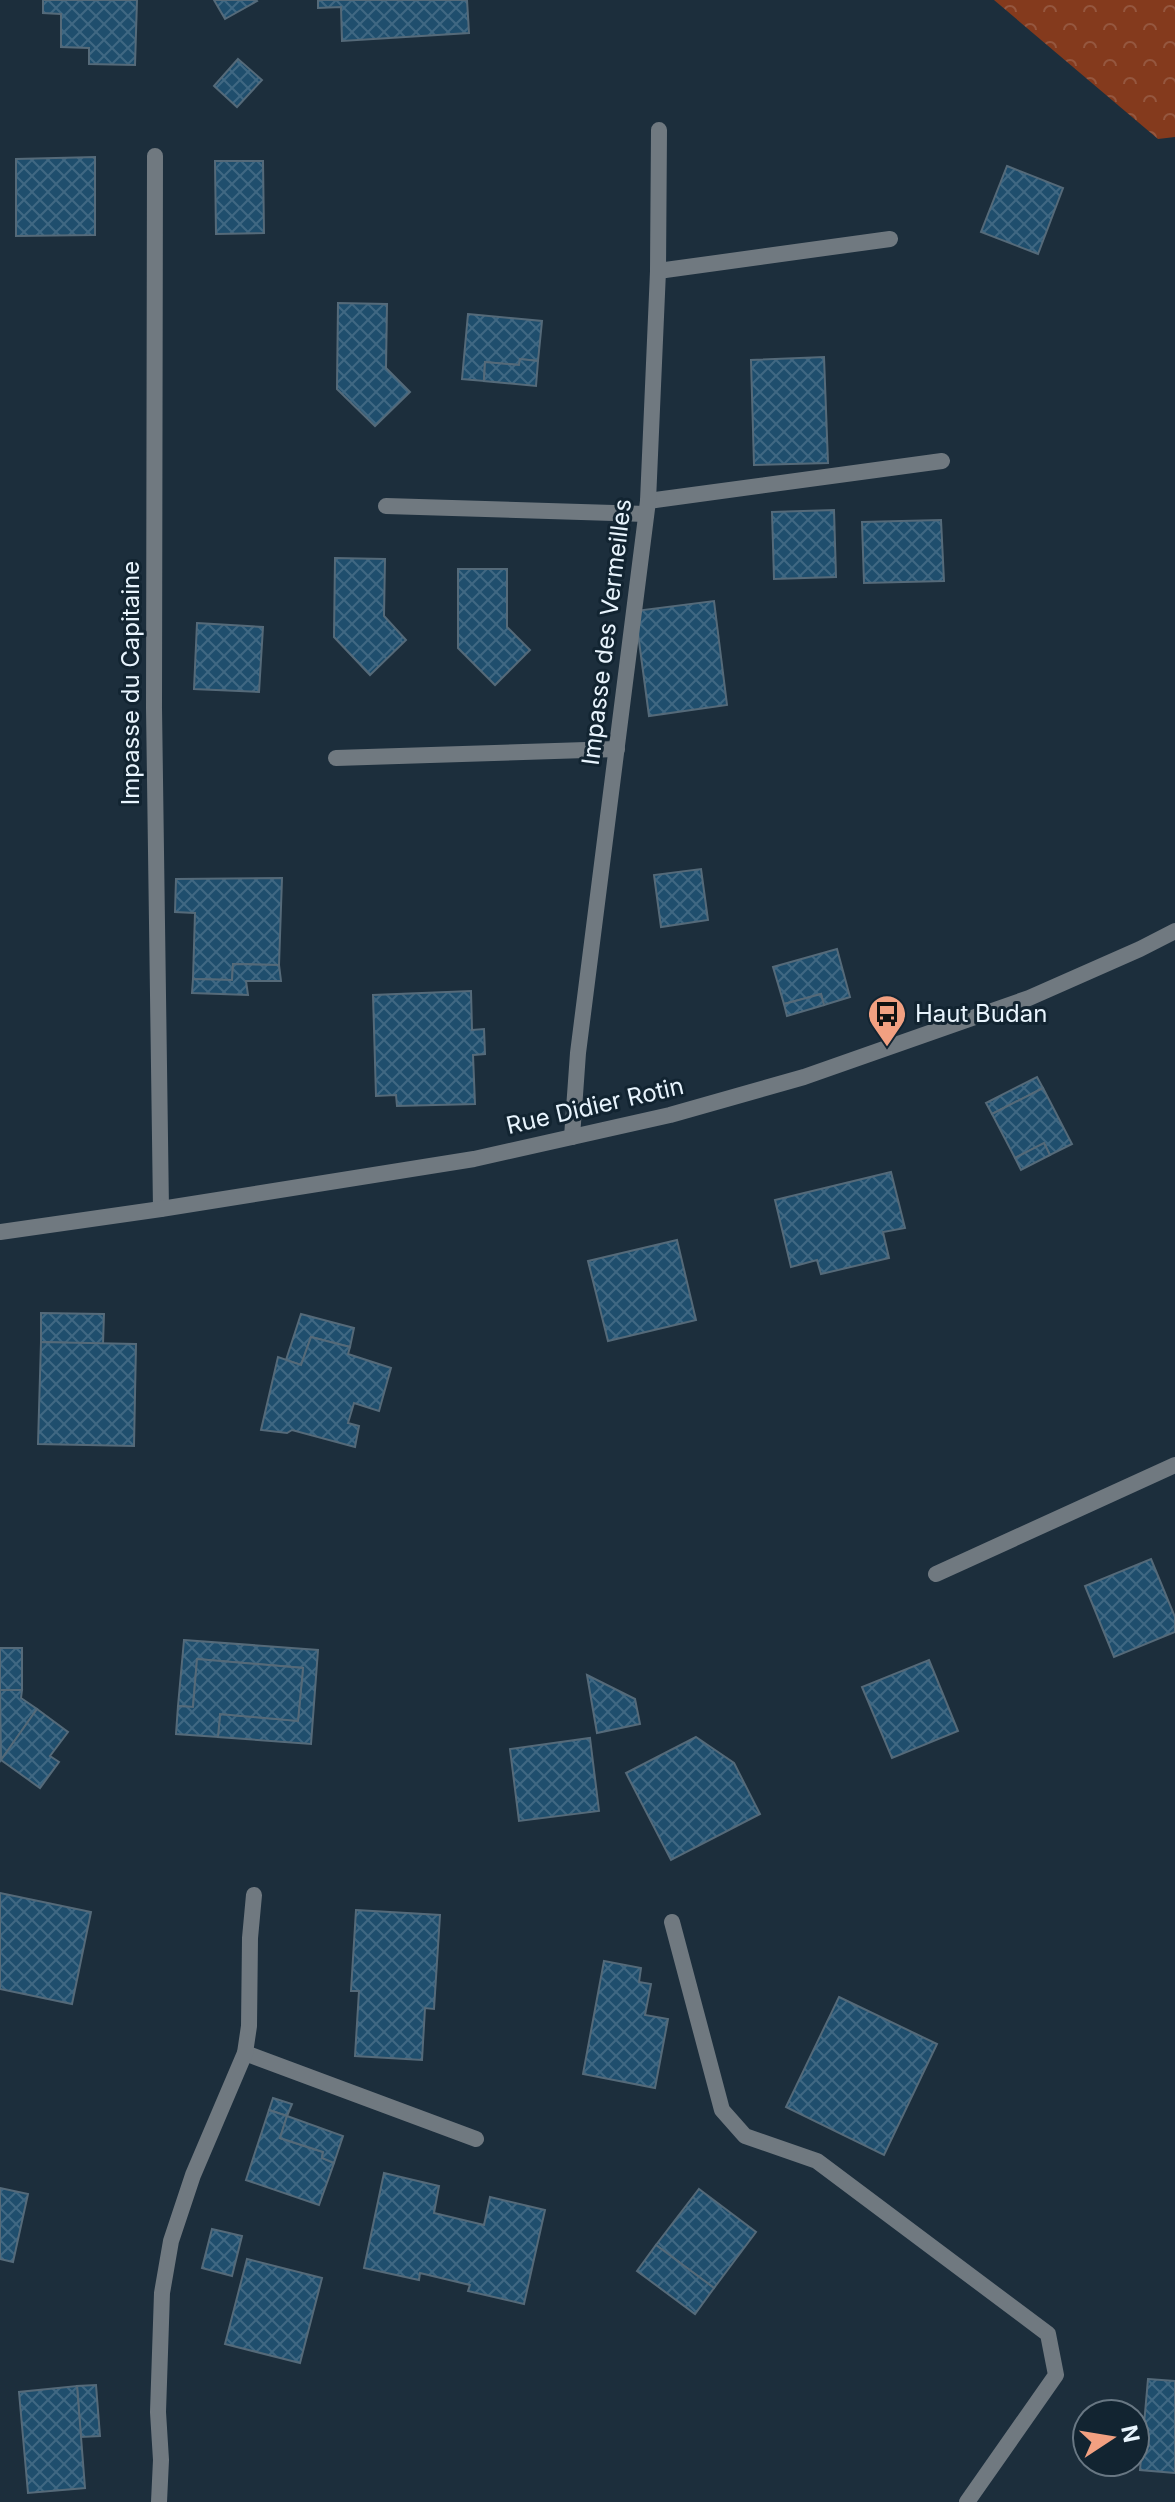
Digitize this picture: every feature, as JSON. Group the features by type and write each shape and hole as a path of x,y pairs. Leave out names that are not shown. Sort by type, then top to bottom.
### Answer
{"street":[{"name":"Impasse des Vermeilles","path":"572,1137 578,1053 647,507 658,271 659,130"},
{"name":"Impasse du Capitaine","path":"155,156 154,708 161,1209"},
{"path":"658,271 890,239"},
{"path":"386,506 647,507 942,461"},
{"path":"336,758 617,749"},
{"name":"Rue Didier Rotin","path":"0,1232 474,1159 670,1115 804,1077 1029,998 1175,931"},
{"path":"936,1574 1175,1465"},
{"path":"159,2502 162,2293 171,2241 193,2175 245,2053 249,2026 254,1895"},
{"path":"672,1922 722,2110 745,2136 817,2161 1048,2334 1056,2375 967,2502"},
{"path":"245,2053 476,2139"}],"green space":[{"path":"994,0 1175,0 1175,137 1158,139"}],"building":[{"path":"43,0 137,0 135,65 89,64 89,48 61,47 61,14 43,13"},
{"path":"214,0 256,0 257,1 225,19"},
{"path":"318,0 467,0 469,33 342,41 341,7 318,8"},
{"path":"238,59 262,80 237,107 214,86"},
{"path":"95,157 95,235 16,236 16,159"},
{"path":"215,161 263,161 264,233 216,234"},
{"path":"1007,166 1063,188 1038,254 981,232"},
{"path":"338,303 387,304 386,368 410,392 375,426 337,389"},
{"path":"468,314 542,321 538,361 520,359 519,365 485,362 484,381 462,379"},
{"path":"824,357 828,463 754,465 751,360"},
{"path":"520,359 538,361 536,386 484,381 485,362 519,365"},
{"path":"834,510 836,577 774,579 772,512"},
{"path":"941,520 944,581 864,583 862,522"},
{"path":"335,558 385,559 384,616 406,640 370,675 334,637"},
{"path":"458,569 507,569 507,627 530,650 495,685 458,648"},
{"path":"714,601 727,705 649,716 635,611"},
{"path":"197,623 263,627 259,692 194,689"},
{"path":"701,869 708,920 661,927 654,875"},
{"path":"282,878 279,965 233,964 232,980 193,979 195,913 175,912 176,879"},
{"path":"837,949 850,997 824,1005 821,994 784,1004 773,967"},
{"path":"233,964 279,965 281,981 246,981 248,995 192,993 193,979 232,980"},
{"path":"471,991 472,1030 484,1029 485,1054 473,1055 475,1104 397,1106 396,1095 376,1096 373,995"},
{"path":"821,994 824,1005 787,1016 784,1004"},
{"path":"1037,1077 1043,1088 992,1114 986,1103"},
{"path":"1043,1088 1072,1144 1050,1155 1044,1143 1015,1158 992,1114"},
{"path":"1044,1143 1050,1155 1021,1170 1015,1158"},
{"path":"891,1172 905,1228 883,1232 889,1258 821,1274 817,1260 791,1267 775,1200"},
{"path":"677,1240 696,1320 608,1341 588,1261"},
{"path":"41,1313 104,1314 103,1344 41,1342"},
{"path":"301,1314 354,1328 350,1347 311,1337 301,1365 286,1360"},
{"path":"311,1337 350,1347 348,1354 391,1368 379,1411 354,1403 348,1423 359,1426 355,1447 292,1430 287,1433 261,1430 278,1357 301,1365"},
{"path":"41,1342 136,1344 134,1446 38,1444"},
{"path":"1151,1559 1175,1617 1175,1632 1114,1657 1085,1586"},
{"path":"184,1640 318,1650 311,1744 218,1737 220,1714 298,1721 303,1668 197,1659 193,1707 178,1706"},
{"path":"0,1648 22,1648 22,1690 0,1690"},
{"path":"197,1659 303,1668 298,1721 220,1714 218,1737 176,1734 178,1706 193,1707"},
{"path":"929,1660 958,1731 892,1758 862,1687"},
{"path":"587,1675 635,1699 640,1724 597,1733"},
{"path":"0,1690 22,1690 21,1698 37,1709 1,1760"},
{"path":"37,1709 68,1732 50,1756 59,1762 40,1788 1,1760"},
{"path":"696,1737 734,1763 760,1814 671,1860 626,1773"},
{"path":"590,1738 599,1811 519,1821 510,1749"},
{"path":"0,1893 91,1912 72,2004 0,1989"},
{"path":"356,1910 440,1915 434,2009 425,2008 422,2060 355,2056 359,1991 351,1991"},
{"path":"604,1961 641,1968 639,1982 651,1984 645,2015 668,2019 655,2088 583,2074"},
{"path":"839,1997 937,2044 884,2155 786,2107"},
{"path":"273,2098 292,2104 287,2116 269,2110"},
{"path":"269,2110 287,2116 280,2138 323,2152 322,2158 334,2163 319,2205 246,2180"},
{"path":"287,2116 343,2136 334,2163 322,2158 323,2152 280,2138"},
{"path":"384,2173 439,2186 434,2213 484,2225 490,2197 545,2210 524,2304 468,2291 470,2285 420,2273 419,2280 364,2268"},
{"path":"0,2188 28,2194 13,2262 0,2259"},
{"path":"699,2189 756,2232 714,2288 656,2245"},
{"path":"212,2229 242,2236 232,2276 202,2268"},
{"path":"656,2245 714,2288 695,2314 637,2271"},
{"path":"247,2259 322,2278 300,2363 225,2344"},
{"path":"1148,2379 1175,2381 1175,2473 1151,2471 1151,2398 1146,2398"},
{"path":"96,2385 100,2436 81,2437 77,2386"},
{"path":"77,2386 85,2488 28,2493 19,2392"}],"place":[{"name":"Haut Budan","path":"887,1048"}]}
